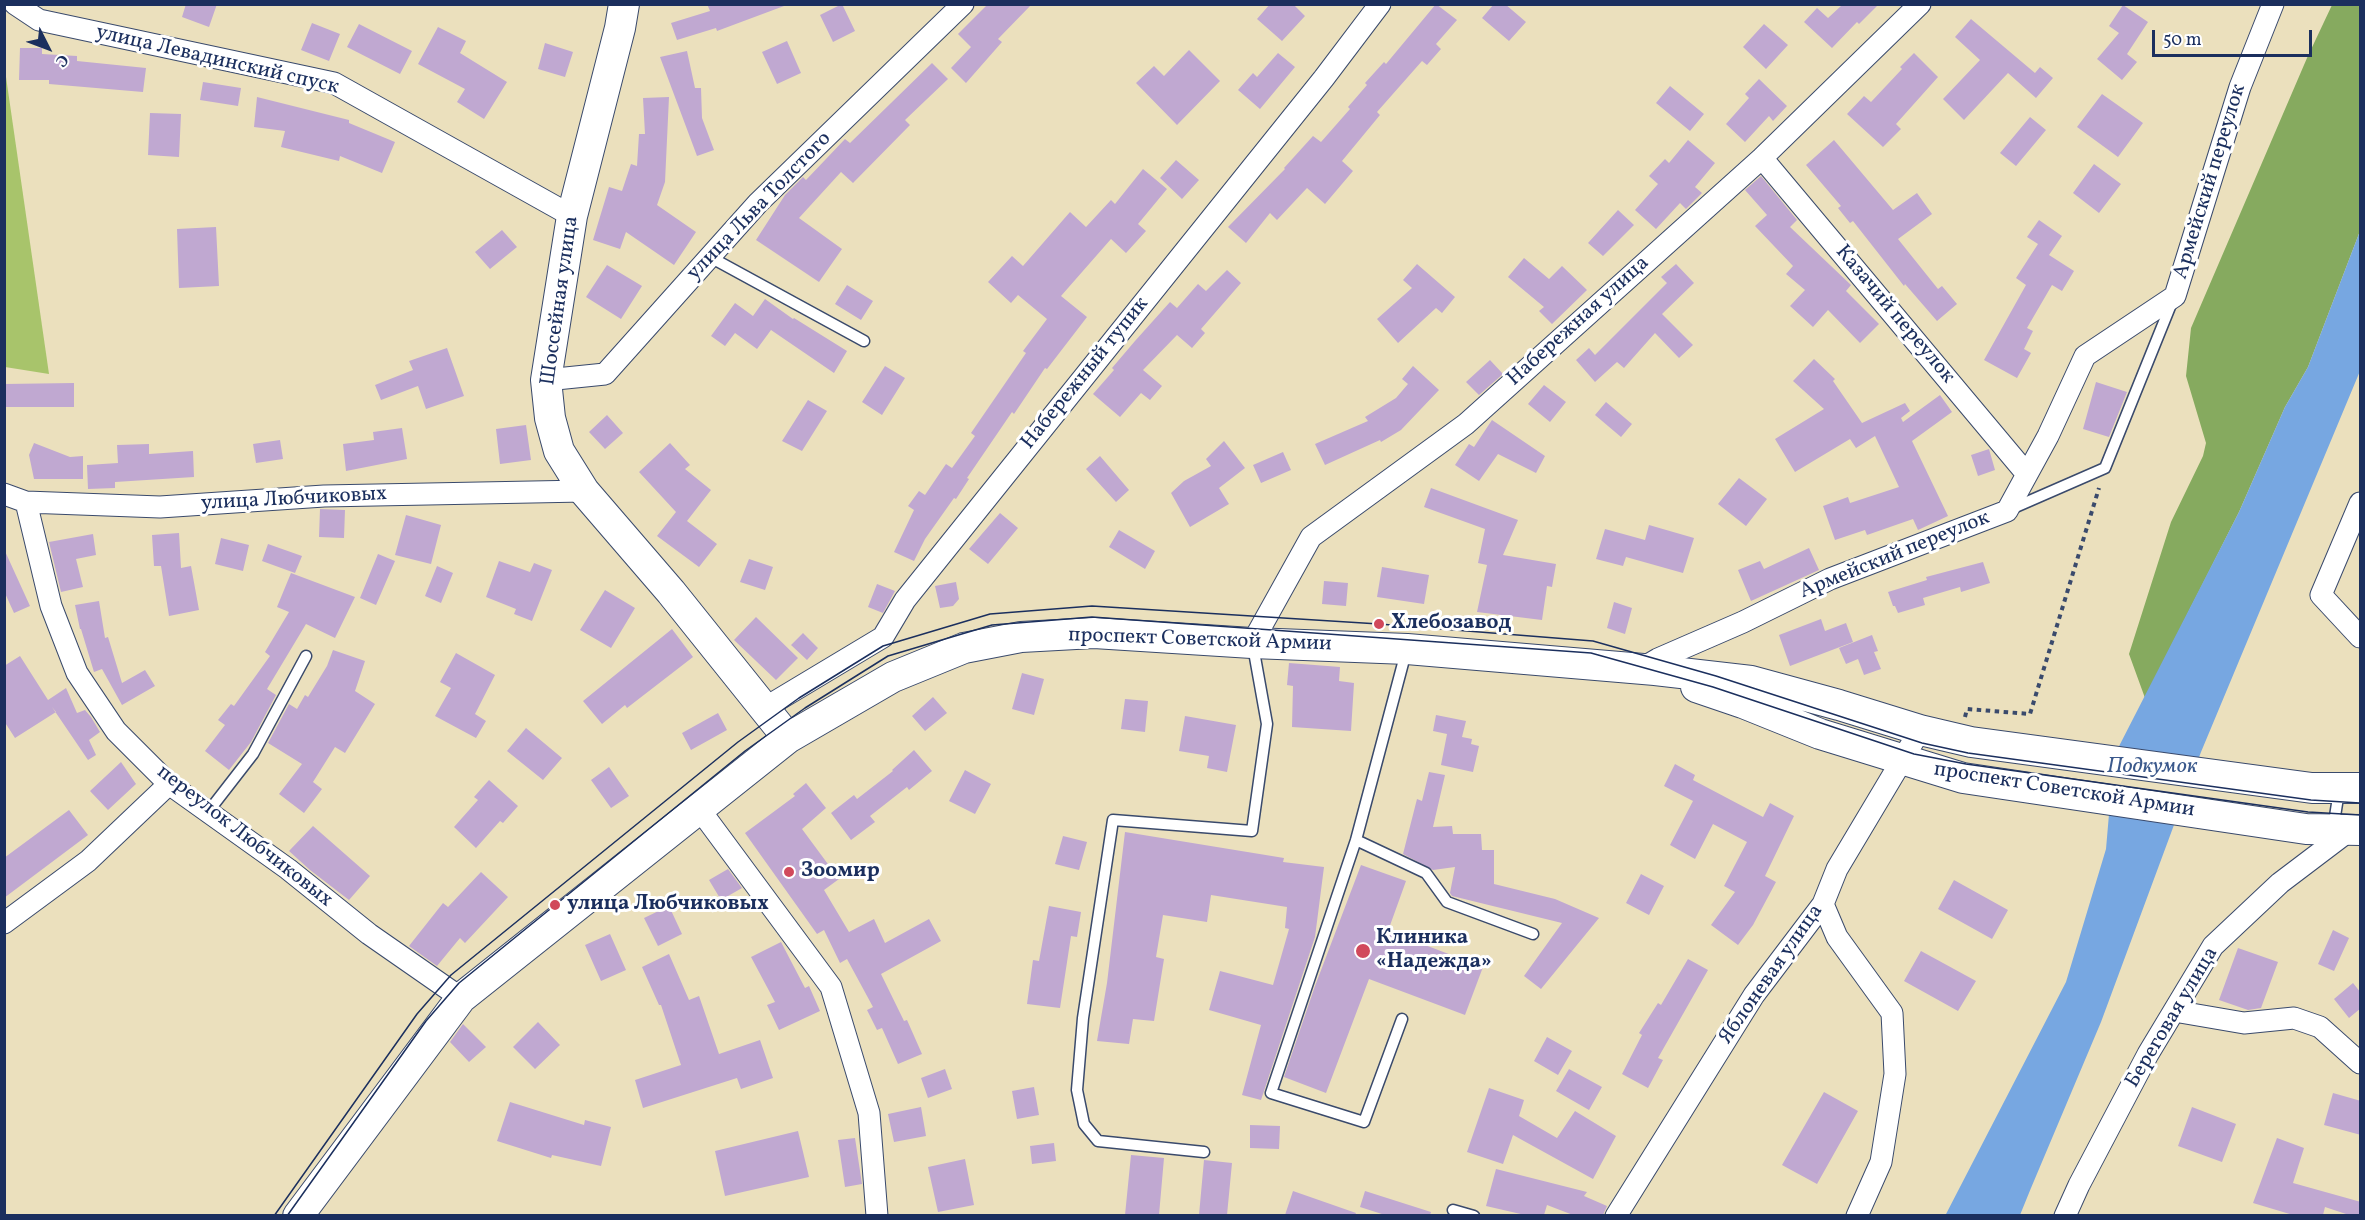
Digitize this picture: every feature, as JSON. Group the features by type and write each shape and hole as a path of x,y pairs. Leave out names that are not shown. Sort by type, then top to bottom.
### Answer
{"main road":[{"name":"Шоссейная улица","path":"624,4 620,28 572,216 546,380 550,418 559,451 584,491 671,592 788,738"},
{"name":"проспект Советской Армии","path":"298,1215 461,998 788,738 893,677 964,648 1022,637 1094,633 1252,643 1407,649 1640,669 1751,681 1920,730 1967,733 2338,788"},
{"name":"проспект Советской Армии","path":"1640,669 1743,704 1820,734 1963,778 2337,830"}],"street":[{"name":"улица Левадинский спуск","path":"15,4 39,20 334,83 572,216"},
{"name":"улица Льва Толстого","path":"546,380 605,374 758,203 963,4"},
{"name":"Набережный тупик","path":"763,709 883,637 905,600 1324,78 1380,4"},
{"name":"Набережная улица","path":"1252,643 1311,537 1466,424 1762,158 1920,4"},
{"name":"Армейский переулок","path":"1640,669 1830,579 2007,511 2048,436 2085,356 2175,296 2240,87 2273,4"},
{"name":"Казачий переулок","path":"1762,158 2026,473"},
{"name":"улица Любчиковых","path":"4,494 26,502 160,507 324,496 584,491"},
{"name":"переулок Любчиковых","path":"26,502 51,606 77,674 116,731 169,784 288,869 369,934 461,998"},
{"path":"2361,503 2321,596 2361,637"},
{"name":"Яблоневая улица","path":"1616,1215 1754,995 1823,904 1837,868 1920,730"},
{"path":"4,923 88,861 169,784"},
{"path":"700,810 831,987 869,1113 877,1215"},
{"name":"Береговая улица","path":"2065,1215 2143,1064 2213,946 2337,830"},
{"path":"1823,904 1837,937 1892,1013 1895,1074 1881,1162 1857,1215"},
{"path":"2174,1011 2244,1023 2294,1018 2320,1027 2361,1063"}],"lane":[{"path":"710,257 864,341"},
{"path":"2007,511 2105,468 2175,296"},
{"path":"1204,1152 1098,1140 1084,1124 1077,1090 1083,1018 1113,820 1252,831 1267,724 1252,643"},
{"path":"1402,1019 1364,1122 1270,1093 1356,840 1407,649"},
{"path":"208,812 253,754 306,656"},
{"path":"2337,830 2338,788"},
{"path":"1356,840 1426,873 1447,902 1533,934"},
{"path":"1453,1210 1474,1215"}],"path":[{"path":"1967,733 1967,709 2030,714 2105,468"}],"green space":[{"path":"2332,5 2360,5 2360,231 2308,367 2285,407 2239,512 2145,698 2129,654 2171,522 2203,456 2206,443 2186,376 2191,328"},
{"path":"5,70 49,374 5,367"}],"water":[{"name":"Подкумок","path":"2360,231 2360,371 2201,752 2101,1022 2020,1215 1945,1216 2066,982 2106,849 2114,756 2239,512 2285,407 2308,367"}],"pier":[{"path":"2111,755 2200,761 2178,821 2106,810"}],"building":[{"path":"186,4 217,4 209,27 182,17"},
{"path":"707,4 784,4 784,6 717,31 716,28 677,40 671,23 710,11"},
{"path":"842,4 855,31 833,42 820,15"},
{"path":"988,4 1032,4 998,39 1002,42 966,83 951,68 971,47 958,34"},
{"path":"1270,4 1293,4 1305,16 1282,41 1257,19"},
{"path":"1436,4 1457,20 1436,44 1441,49 1427,65 1422,61 1377,112 1380,115 1342,161 1353,171 1325,204 1307,188 1277,220 1270,213 1246,243 1228,227 1285,169 1313,136 1321,142 1350,109 1348,107 1367,85 1365,83 1384,62 1386,64"},
{"path":"1494,4 1505,4 1526,22 1509,41 1482,18"},
{"path":"1839,4 1879,4 1859,24 1857,22 1832,48 1804,22 1817,8 1828,18 1841,6"},
{"path":"2123,5 2148,22 2127,54 2137,62 2122,80 2097,59 2119,33 2109,26"},
{"path":"1971,19 2035,73 2040,67 2053,78 2036,98 2008,73 1964,120 1943,99 1980,60 1955,37"},
{"path":"312,23 340,34 329,61 301,50"},
{"path":"359,24 412,51 400,74 347,47"},
{"path":"1764,24 1788,45 1766,69 1743,47"},
{"path":"438,27 466,41 460,53 507,82 484,119 457,102 465,89 418,64"},
{"path":"787,41 801,73 777,84 762,52"},
{"path":"545,43 573,52 565,77 538,69"},
{"path":"20,48 42,48 42,54 77,56 77,61 146,68 143,92 49,84 49,80 19,80"},
{"path":"1189,50 1220,81 1177,125 1136,83 1154,66 1164,76"},
{"path":"687,51 695,88 701,88 702,118 714,150 697,156 660,57"},
{"path":"1278,53 1295,67 1260,109 1238,90 1253,73 1257,77"},
{"path":"1914,53 1938,77 1896,124 1901,129 1883,147 1847,114 1864,96 1871,102"},
{"path":"932,63 948,79 905,120 910,125 853,183 841,172 799,218 842,249 819,282 756,240 785,195 803,177 806,180 845,139 850,143"},
{"path":"1759,79 1787,106 1773,121 1769,116 1745,142 1726,124 1749,98 1745,94"},
{"path":"203,82 241,88 238,106 200,100"},
{"path":"1670,86 1704,114 1690,131 1656,103"},
{"path":"2102,94 2143,123 2118,157 2077,127"},
{"path":"257,97 349,120 349,123 395,142 382,173 340,156 339,161 281,147 285,131 254,127"},
{"path":"669,97 665,182 657,205 696,232 674,265 626,232 620,249 593,240 609,187 622,191 631,164 637,166 639,134 645,134 643,98"},
{"path":"150,113 181,114 179,157 148,155"},
{"path":"2030,117 2046,130 2016,166 2000,153"},
{"path":"1688,140 1715,163 1695,187 1702,193 1686,209 1680,203 1656,229 1635,210 1658,184 1649,176 1665,159 1669,163"},
{"path":"1834,140 1893,210 1917,193 1932,214 1898,239 1938,289 1942,286 1957,304 1937,321 1905,284 1904,286 1853,221 1850,223 1838,208 1841,206 1806,165"},
{"path":"1176,160 1199,180 1182,199 1160,178"},
{"path":"2094,164 2121,184 2099,213 2073,193"},
{"path":"1143,169 1167,189 1138,224 1146,231 1126,253 1111,239 1061,296 1087,317 1047,369 1045,368 1014,414 1012,412 967,478 969,479 956,499 954,498 925,539 914,561 894,552 914,510 908,506 919,491 925,495 946,464 952,468 975,436 971,433 1026,353 1023,351 1047,319 1018,295 1011,303 988,282 1012,256 1023,266 1070,212 1086,227 1111,200 1115,204"},
{"path":"1761,176 1797,220 1790,227 1851,285 1846,291 1879,324 1860,343 1828,310 1813,327 1790,306 1805,290 1786,274 1793,266 1755,226 1767,215 1745,190"},
{"path":"1618,210 1634,225 1603,256 1588,243"},
{"path":"2039,220 2062,236 2049,255 2074,271 2062,291 2052,285 2027,328 2033,331 2024,349 2031,353 2017,378 1984,360 2026,285 2016,278 2038,244 2027,237"},
{"path":"216,227 219,286 179,288 177,229"},
{"path":"502,230 517,247 490,269 475,252"},
{"path":"1524,258 1549,279 1562,266 1587,290 1552,324 1539,311 1544,307 1508,277"},
{"path":"1417,264 1455,297 1442,313 1436,308 1398,343 1377,319 1412,288 1403,280"},
{"path":"1676,264 1694,283 1662,314 1693,345 1679,358 1655,333 1624,368 1617,362 1595,382 1576,360 1589,348 1595,355 1667,283 1661,277"},
{"path":"607,265 642,286 621,319 586,297"},
{"path":"1227,270 1241,283 1201,329 1205,333 1192,348 1177,335 1143,370 1162,386 1150,400 1141,393 1120,417 1093,394 1114,370 1112,368 1170,302 1177,308 1198,284 1206,291"},
{"path":"847,285 873,301 861,320 835,304"},
{"path":"765,299 793,319 847,351 834,373 771,330 757,349 735,333 725,346 711,336 735,303 753,316"},
{"path":"447,348 464,396 426,409 418,386 381,400 375,385 413,370 409,361"},
{"path":"1814,359 1835,379 1833,381 1862,423 1905,403 1910,411 1901,418 1903,422 1940,395 1952,412 1912,441 1948,516 1918,530 1913,519 1867,535 1865,530 1835,540 1823,506 1848,497 1850,503 1899,487 1875,436 1856,448 1850,439 1795,472 1775,439 1824,409 1793,381"},
{"path":"1490,360 1503,374 1479,395 1466,382"},
{"path":"885,366 905,378 882,415 862,402"},
{"path":"1413,366 1439,390 1401,430 1381,442 1380,440 1325,465 1315,444 1368,421 1365,417 1396,398 1408,384 1402,379"},
{"path":"2096,382 2127,392 2109,437 2083,429"},
{"path":"74,383 74,407 4,407 4,384"},
{"path":"1544,385 1566,402 1550,422 1528,404"},
{"path":"808,400 827,411 802,451 782,441"},
{"path":"1606,402 1632,424 1621,437 1595,415"},
{"path":"607,415 623,433 605,449 589,432"},
{"path":"1492,420 1545,456 1536,473 1498,454 1479,481 1455,465 1469,444 1474,447"},
{"path":"526,425 531,460 500,464 496,429"},
{"path":"402,428 407,459 346,471 343,444 374,440 373,432"},
{"path":"280,440 283,459 256,463 253,444"},
{"path":"1224,441 1245,468 1219,488 1229,504 1190,527 1171,493 1184,481 1211,466 1206,459"},
{"path":"34,443 70,457 83,456 83,479 34,479 29,455"},
{"path":"670,443 690,465 685,469 711,490 687,521 717,544 699,567 657,536 676,512 639,472"},
{"path":"149,444 149,454 193,451 194,477 115,482 115,488 88,489 87,465 118,463 117,445"},
{"path":"1989,449 1995,470 1978,476 1971,455"},
{"path":"1283,452 1291,470 1261,483 1253,465"},
{"path":"1100,456 1129,490 1116,502 1086,469"},
{"path":"1739,478 1767,499 1746,526 1718,504"},
{"path":"1431,488 1518,520 1503,555 1556,564 1552,587 1547,586 1542,620 1477,612 1487,565 1478,563 1485,529 1424,507"},
{"path":"320,509 345,510 344,538 319,537"},
{"path":"1000,513 1018,528 988,564 969,549"},
{"path":"406,515 441,525 431,564 395,555"},
{"path":"1649,525 1694,538 1683,573 1626,557 1623,566 1596,559 1605,529 1645,540"},
{"path":"1119,530 1155,551 1145,569 1109,547"},
{"path":"179,533 181,568 191,566 199,610 169,616 161,566 154,566 152,535"},
{"path":"93,534 96,555 76,559 83,587 61,592 49,542"},
{"path":"221,538 249,545 243,571 215,564"},
{"path":"268,544 302,556 295,573 262,561"},
{"path":"1809,548 1819,570 1751,601 1738,570 1760,561 1764,569"},
{"path":"4,549 30,606 14,613 4,591"},
{"path":"378,554 395,561 376,605 360,598"},
{"path":"749,559 773,567 765,590 740,582"},
{"path":"499,561 530,572 534,563 552,570 532,621 514,614 516,609 486,597"},
{"path":"1983,562 1990,583 1961,592 1960,587 1923,598 1925,605 1898,613 1893,606 1888,592 1927,580 1926,577"},
{"path":"437,566 453,573 441,603 425,596"},
{"path":"1382,567 1429,575 1424,604 1377,597"},
{"path":"291,573 355,597 335,638 306,624 267,689 276,695 251,742 229,770 205,751 225,725 218,720 231,704 234,706 270,656 265,652 289,612 277,607"},
{"path":"1324,581 1348,583 1346,606 1322,604"},
{"path":"956,582 959,599 953,606 940,608 935,586"},
{"path":"877,584 895,591 883,613 868,607"},
{"path":"605,590 635,608 611,648 580,630"},
{"path":"99,601 105,638 108,637 122,683 145,670 155,686 122,705 102,669 94,672 80,629 75,605"},
{"path":"1614,602 1632,608 1625,634 1607,628"},
{"path":"756,617 798,658 776,680 734,640"},
{"path":"1821,619 1825,631 1846,623 1853,642 1790,666 1779,635"},
{"path":"672,629 693,657 627,708 625,705 602,724 583,701"},
{"path":"803,633 818,648 807,660 791,645"},
{"path":"1872,635 1878,651 1874,652 1881,669 1864,675 1858,659 1846,664 1839,648"},
{"path":"333,650 365,661 355,691 375,704 345,753 335,747 313,782 322,789 304,813 279,794 302,764 268,743 289,704 297,709 305,695 308,697 327,666"},
{"path":"456,653 495,675 475,714 486,721 476,738 435,716 451,688 440,682"},
{"path":"20,656 48,700 66,688 77,713 85,710 91,717 100,732 89,740 96,755 88,760 56,712 15,738 4,721 4,666"},
{"path":"1289,663 1340,667 1339,681 1354,683 1351,731 1292,727 1293,686 1287,685"},
{"path":"1022,673 1044,679 1034,715 1012,709"},
{"path":"933,697 947,713 925,731 912,716"},
{"path":"1125,699 1148,701 1145,732 1121,729"},
{"path":"718,713 727,730 691,750 682,733"},
{"path":"1436,715 1466,721 1462,737 1472,739 1471,744 1479,746 1473,772 1441,765 1447,734 1433,731"},
{"path":"1185,716 1236,725 1227,772 1207,768 1209,756 1179,751"},
{"path":"526,728 562,758 543,780 507,751"},
{"path":"914,750 932,771 909,790 907,787 870,816 875,822 851,840 831,813 854,795 857,799 893,771"},
{"path":"121,762 136,784 108,810 90,791"},
{"path":"1675,764 1695,775 1693,780 1763,817 1770,803 1794,816 1765,876 1776,882 1753,925 1738,945 1711,925 1735,892 1724,886 1747,842 1713,824 1695,859 1670,845 1693,801 1664,786"},
{"path":"609,767 629,796 611,808 591,780"},
{"path":"965,770 991,784 975,814 949,801"},
{"path":"1429,772 1445,775 1433,827 1452,826 1453,834 1481,834 1482,850 1494,850 1494,884 1555,899 1599,918 1541,989 1524,976 1562,923 1452,896 1450,893 1455,867 1433,870 1403,854 1417,799 1422,801"},
{"path":"489,780 518,806 503,823 500,821 476,848 454,827 478,800 474,797"},
{"path":"806,783 826,808 802,829 839,879 824,890 849,932 874,919 885,943 929,919 941,941 881,974 904,1021 907,1020 922,1054 898,1064 882,1028 877,1030 867,1010 873,1007 847,959 840,963 824,930 817,934 745,833 795,796 793,794"},
{"path":"69,810 88,835 4,898 4,858"},
{"path":"313,826 370,876 349,900 289,851"},
{"path":"1125,832 1284,858 1283,862 1324,867 1315,937 1261,1100 1242,1095 1261,1025 1209,1010 1220,971 1273,985 1289,929 1285,928 1287,907 1211,895 1207,922 1163,915 1156,957 1164,959 1154,1021 1133,1019 1129,1044 1097,1041 1107,983"},
{"path":"1063,836 1087,842 1079,870 1055,864"},
{"path":"1361,865 1406,881 1388,931 1483,967 1465,1015 1369,979 1326,1093 1284,1077 1315,986"},
{"path":"728,869 742,888 721,900 709,880"},
{"path":"481,872 508,897 465,943 460,938 437,966 409,946 443,903 448,907"},
{"path":"1641,874 1664,886 1649,915 1626,903"},
{"path":"1954,880 2008,910 1992,939 1938,909"},
{"path":"669,906 682,934 658,946 644,918"},
{"path":"1049,906 1081,912 1077,937 1071,936 1060,1008 1027,1004 1033,960 1039,961"},
{"path":"2333,930 2349,938 2334,971 2318,964"},
{"path":"610,934 626,970 601,981 585,945"},
{"path":"781,942 805,988 809,986 820,1011 779,1030 767,1005 775,1002 751,957"},
{"path":"2238,948 2278,962 2261,1008 2248,1010 2219,1000"},
{"path":"1921,951 1976,981 1958,1011 1904,981"},
{"path":"669,954 689,1000 699,996 719,1054 760,1040 773,1078 741,1089 737,1078 643,1108 635,1080 681,1065 661,1005 642,967"},
{"path":"1688,959 1708,970 1658,1058 1663,1060 1648,1088 1622,1074 1642,1035 1639,1033 1658,1003 1661,1005"},
{"path":"2353,983 2361,993 2361,1008 2349,1018 2334,999"},
{"path":"538,1022 560,1045 535,1069 513,1047"},
{"path":"463,1024 486,1047 469,1062 450,1042"},
{"path":"1547,1037 1572,1051 1558,1075 1534,1061"},
{"path":"945,1069 952,1089 928,1098 921,1078"},
{"path":"1569,1069 1602,1087 1589,1110 1556,1091"},
{"path":"1034,1087 1039,1115 1017,1119 1012,1091"},
{"path":"1489,1088 1524,1100 1519,1116 1557,1138 1575,1111 1616,1136 1593,1179 1513,1135 1503,1164 1467,1152"},
{"path":"1824,1092 1858,1111 1817,1184 1782,1165"},
{"path":"2333,1093 2361,1101 2361,1135 2324,1125"},
{"path":"510,1102 584,1125 585,1120 611,1127 601,1166 552,1155 551,1158 497,1141"},
{"path":"921,1107 926,1136 894,1142 888,1114"},
{"path":"2192,1107 2236,1124 2222,1162 2178,1146"},
{"path":"1250,1125 1280,1126 1279,1149 1250,1148"},
{"path":"798,1131 809,1177 725,1196 715,1151"},
{"path":"855,1138 862,1184 845,1187 838,1140"},
{"path":"2277,1138 2304,1148 2293,1183 2361,1202 2361,1215 2349,1215 2325,1207 2323,1215 2293,1215 2253,1203"},
{"path":"1054,1143 1056,1161 1032,1164 1030,1146"},
{"path":"1131,1155 1164,1158 1159,1215 1125,1215"},
{"path":"965,1159 974,1205 938,1212 928,1167"},
{"path":"1204,1160 1232,1163 1227,1215 1199,1215"},
{"path":"1496,1169 1587,1192 1584,1196 1607,1206 1603,1215 1573,1215 1547,1205 1544,1215 1525,1215 1486,1206"},
{"path":"1293,1191 1356,1213 1355,1215 1285,1215"},
{"path":"1365,1191 1431,1212 1430,1215 1385,1215 1360,1207"}],"tram line":[{"path":"274,1216 417,1014 451,975 738,742 799,698 883,646 990,614 1092,606 1379,624 1593,641 1716,676 1922,743 1968,753 2311,800 2360,803"},
{"path":"287,1216 426,1021 459,983 745,751 805,708 888,656 992,625 1092,617 1591,653 1713,687 1914,754 1966,764 2308,812 2360,815"}],"place":[{"name":"Хлебозавод","path":"1379,624"},
{"name":"Зоомир","path":"789,872"},
{"name":"улица Любчиковых","path":"555,905"},
{"name":"Клиника «Надежда»","path":"1363,951"}]}
